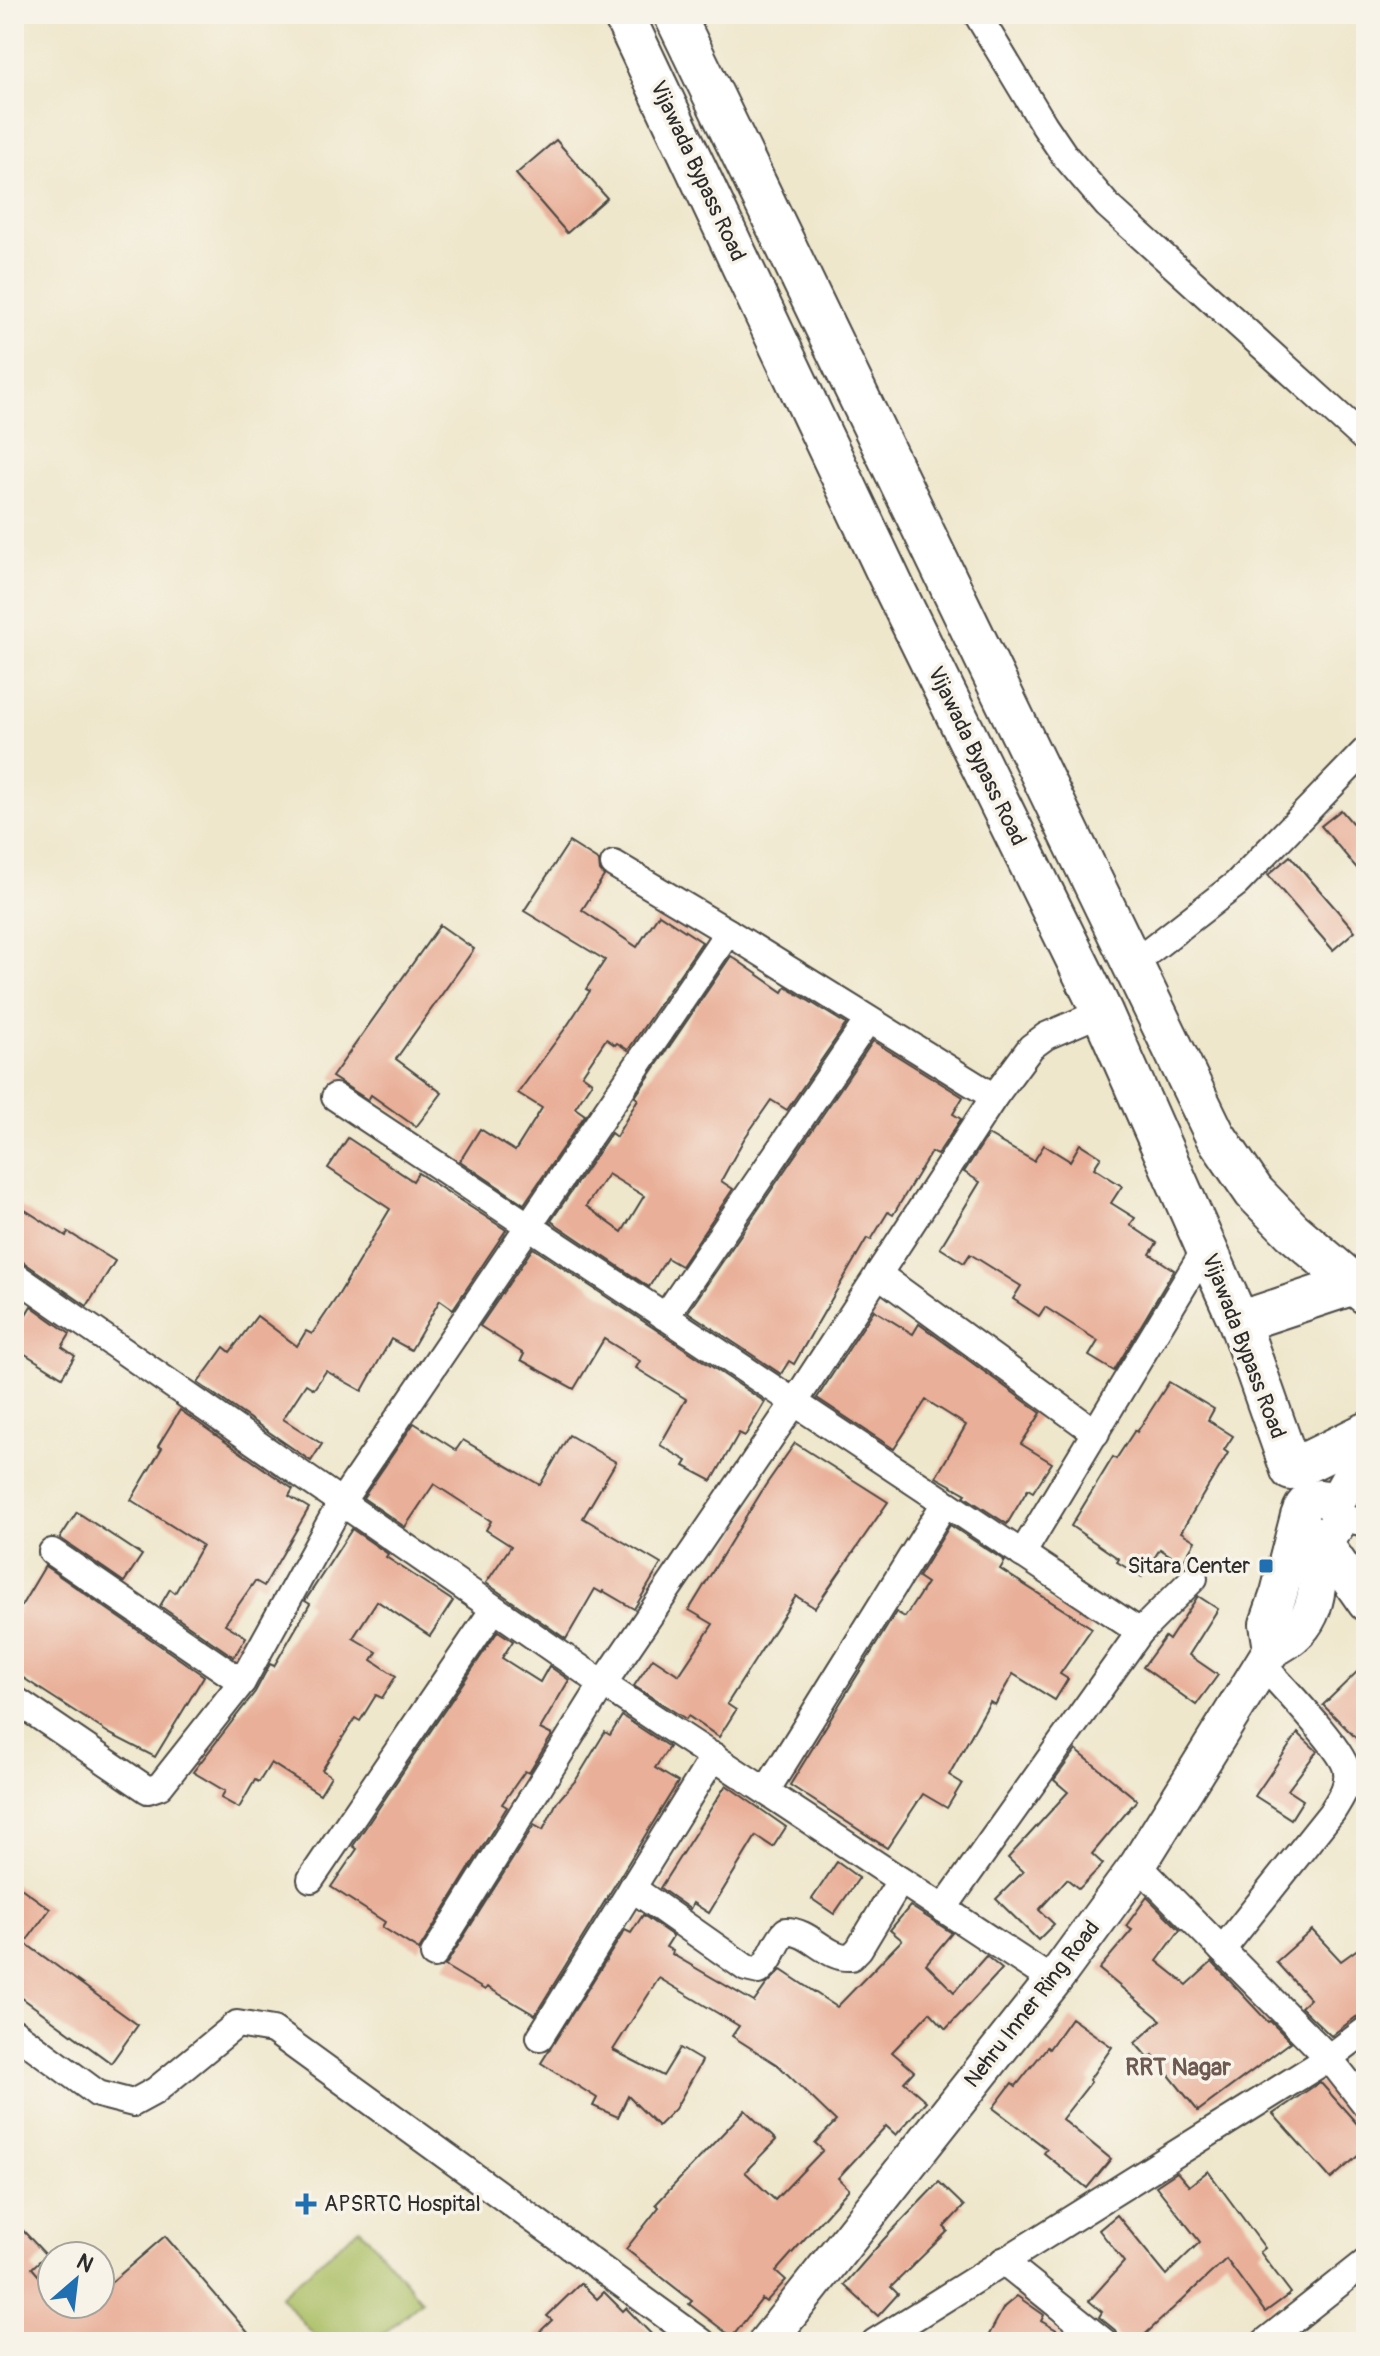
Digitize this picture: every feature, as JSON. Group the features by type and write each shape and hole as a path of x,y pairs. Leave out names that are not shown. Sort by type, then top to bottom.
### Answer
{"main road":[{"name":"Vijawada Bypass Road","path":"623,14 896,592 1102,1012 1239,1322 1291,1470"},
{"name":"Vijawada Bypass Road","path":"674,14 1215,1135 1254,1192 1292,1231 1362,1286"},
{"path":"1239,1322 1362,1286"},
{"path":"1291,1470 1366,1433"}],"street":[{"path":"981,16 1044,125 1065,156 1107,205 1366,440"},
{"path":"1133,964 1236,884 1366,750"},
{"path":"614,864 994,1097"},
{"path":"14,1699 148,1790 160,1786 242,1682 342,1501 728,932"},
{"path":"434,1955 603,1684 794,1403 994,1097 1031,1047 1046,1036 1102,1012"},
{"path":"665,1317 868,1020"},
{"path":"335,1097 1140,1632"},
{"path":"1022,1554 1206,1248"},
{"path":"878,1274 1096,1433"},
{"path":"14,1275 603,1684 1053,1981"},
{"path":"1222,1950 1332,1812 1345,1791 1348,1771 1338,1752 1268,1657 1268,1624 1366,1449"},
{"name":"Vijawada Bypass Road","path":"1291,1470 1366,1570"},
{"path":"766,1791 945,1503"},
{"name":"Vijawada Bypass Road","path":"1327,1519 1366,1603"},
{"path":"52,1552 242,1682"},
{"path":"943,1909 1140,1632 1194,1578"},
{"path":"311,1879 494,1609"},
{"name":"Nehru Inner Ring Road","path":"767,2342 1053,1981 1138,1865 1268,1657"},
{"path":"540,2037 714,1756"},
{"path":"1138,1865 1329,2058 1366,2105"},
{"path":"632,1888 746,1968 759,1971 768,1964 786,1931 797,1931 839,1958 851,1957 900,1881"},
{"path":"14,2032 98,2094 133,2103 155,2091 237,2024 273,2030 702,2342"},
{"path":"875,2342 1329,2058 1366,2030"},
{"path":"1003,2261 1104,2342"},
{"path":"1265,2342 1366,2262"}],"green space":[{"path":"360,2228 422,2301 374,2342 320,2342 280,2296"}],"building":[{"path":"556,140 607,198 567,233 516,174"},
{"path":"1341,810 1366,839 1366,879 1321,826"},
{"path":"569,842 599,861 604,876 582,910 637,947 659,914 702,942 628,1050 606,1039 582,1075 592,1082 575,1108 585,1115 524,1204 460,1161 480,1129 515,1151 542,1108 518,1093 590,991 586,989 605,960 524,911"},
{"path":"1290,856 1355,931 1333,950 1268,875"},
{"path":"440,925 474,949 396,1059 442,1093 416,1127 371,1095 368,1100 332,1077"},
{"path":"731,956 783,992 786,987 846,1024 787,1110 771,1100 744,1139 721,1181 733,1189 681,1266 667,1258 649,1287 551,1221 611,1133 616,1137 638,1099 635,1097","holes":["608,1174 644,1196 622,1232 586,1206"]},
{"path":"873,1041 963,1097 953,1114 961,1119 937,1155 931,1152 893,1215 888,1212 871,1240 867,1238 794,1364 789,1361 781,1374 688,1312"},
{"path":"988,1135 1034,1161 1044,1145 1070,1161 1080,1144 1101,1157 1094,1168 1122,1186 1111,1203 1135,1218 1130,1225 1157,1243 1150,1254 1174,1270 1114,1371 1089,1356 1098,1341 1045,1307 1039,1316 1013,1299 1021,1286 970,1254 964,1263 940,1248 980,1182 964,1172"},
{"path":"348,1138 413,1181 418,1173 506,1230 453,1309 440,1300 411,1350 391,1339 362,1391 326,1371 314,1389 306,1384 283,1419 322,1444 311,1461 198,1383 224,1347 230,1352 257,1316 297,1346 306,1331 312,1334 339,1294 390,1209 328,1168"},
{"path":"14,1203 66,1236 68,1232 115,1261 87,1306 14,1259"},
{"path":"533,1248 765,1402 745,1436 739,1433 712,1481 684,1466 687,1461 660,1445 686,1399 636,1368 640,1361 604,1339 574,1389 521,1360 524,1354 480,1326"},
{"path":"31,1306 70,1334 62,1347 75,1356 62,1377 14,1347 14,1334"},
{"path":"874,1310 913,1334 919,1324 1041,1413 1021,1444 1052,1463 1033,1492 1028,1489 1007,1524 936,1477 966,1425 926,1400 894,1449 817,1398"},
{"path":"1169,1382 1214,1409 1208,1420 1233,1436 1224,1450 1228,1453 1181,1532 1195,1541 1182,1563 1160,1549 1142,1577 1117,1562 1119,1559 1071,1526 1113,1457 1116,1459 1135,1430 1137,1432"},
{"path":"180,1410 293,1489 289,1496 309,1508 264,1586 255,1581 225,1624 246,1637 234,1657 160,1606 170,1589 175,1593 202,1545 131,1500"},
{"path":"414,1423 456,1450 463,1440 540,1485 569,1435 616,1462 583,1518 661,1564 634,1609 595,1589 566,1639 486,1583 511,1546 486,1530 491,1521 434,1484 405,1527 363,1498"},
{"path":"795,1443 888,1502 815,1608 796,1596 727,1704 736,1710 719,1737 634,1686 653,1658 679,1675 713,1624 689,1610"},
{"path":"77,1512 142,1555 124,1582 60,1538"},
{"path":"950,1525 1005,1561 1000,1569 1092,1628 1060,1674 1068,1679 1055,1700 1013,1674 995,1705 990,1702 949,1775 962,1783 947,1808 923,1794 887,1848 790,1785 896,1612 905,1617 927,1583 918,1577"},
{"path":"352,1529 388,1554 386,1557 453,1601 430,1636 377,1601 353,1638 377,1652 372,1660 396,1676 382,1698 376,1695 360,1721 355,1718 322,1770 331,1776 320,1794 271,1763 259,1782 255,1780 239,1808 221,1798 225,1791 193,1772 255,1692 270,1664 274,1666 310,1604 305,1601"},
{"path":"45,1566 204,1676 155,1757 110,1734 14,1672 14,1618"},
{"path":"1198,1596 1218,1609 1189,1655 1218,1675 1196,1705 1143,1667 1165,1637 1169,1640"},
{"path":"498,1631 513,1641 502,1658 540,1682 549,1666 569,1680 540,1729 552,1735 529,1773 525,1771 502,1804 507,1807 419,1950 382,1927 385,1922 331,1887 357,1849 353,1846"},
{"path":"1366,1663 1366,1748 1323,1705"},
{"path":"622,1716 669,1747 655,1768 678,1782 535,2015 445,1966 534,1825 543,1830 557,1802 576,1780 605,1732 610,1735"},
{"path":"1298,1733 1317,1751 1288,1790 1303,1800 1291,1819 1255,1796"},
{"path":"1076,1750 1137,1800 1092,1854 1103,1864 1079,1889 1067,1879 1039,1910 1054,1924 1038,1940 996,1899 1023,1872 1008,1858 1068,1792 1054,1780"},
{"path":"726,1785 786,1827 773,1847 756,1836 709,1913 693,1903 690,1909 660,1888"},
{"path":"837,1862 859,1878 834,1914 812,1899"},
{"path":"14,1883 50,1909 25,1943 138,2025 111,2063 14,1992"},
{"path":"1147,1897 1180,1930 1157,1961 1187,1985 1212,1962 1291,2042 1198,2111 1153,2055 1149,2059 1135,2043 1161,2020 1099,1969 1132,1930 1126,1926"},
{"path":"910,1906 952,1933 926,1964 954,1992 986,1956 1002,1969 946,2029 930,2012 892,2052 914,2071 904,2082 926,2101 896,2135 886,2126 838,2178 849,2189 776,2271 786,2280 766,2302 762,2299 732,2337 626,2249 659,2207 656,2204 745,2110 776,2140 745,2172 775,2200 823,2150 815,2143 836,2121 779,2066 732,2036 739,2026 659,1978 613,2050 663,2076 680,2048 702,2061 675,2109 658,2126 628,2096 618,2117 593,2106 597,2098 541,2063 625,1930 631,1933 643,1915 673,1936 666,1947 673,1951 672,1954 754,2002 781,1970 837,2007 902,1940 890,1930"},
{"path":"1312,1930 1341,1961 1366,1943 1366,2014 1356,2017 1331,2036 1301,2007 1310,1999 1276,1962"},
{"path":"1071,2018 1112,2047 1089,2080 1091,2082 1062,2119 1111,2159 1087,2188 1044,2153 1047,2149 993,2108 1012,2083 1016,2086 1047,2047 1049,2049"},
{"path":"1320,2082 1366,2134 1366,2149 1331,2179 1273,2114"},
{"path":"1208,2171 1265,2248 1260,2252 1291,2293 1265,2312 1226,2259 1137,2342 1120,2342 1115,2330 1099,2317 1102,2312 1089,2301 1124,2262 1099,2230 1117,2215 1166,2275 1200,2242 1156,2186 1177,2172 1189,2186"},
{"path":"939,2182 964,2206 944,2227 948,2231 891,2287 898,2294 878,2316 844,2285"},
{"path":"14,2221 36,2244 36,2264 32,2268 36,2273 36,2320 116,2320 116,2278 165,2236 256,2342 14,2342"},
{"path":"581,2283 597,2299 604,2292 623,2311 626,2308 659,2342 529,2342 552,2320 547,2316"},
{"path":"1017,2296 1044,2315 1041,2321 1078,2342 985,2342 1004,2307"}],"place":[{"name":"Sitara Center","path":"1266,1566"},
{"name":"APSRTC Hospital","path":"306,2204"}],"district":[{"name":"RRT Nagar","path":"1178,2067"}]}
